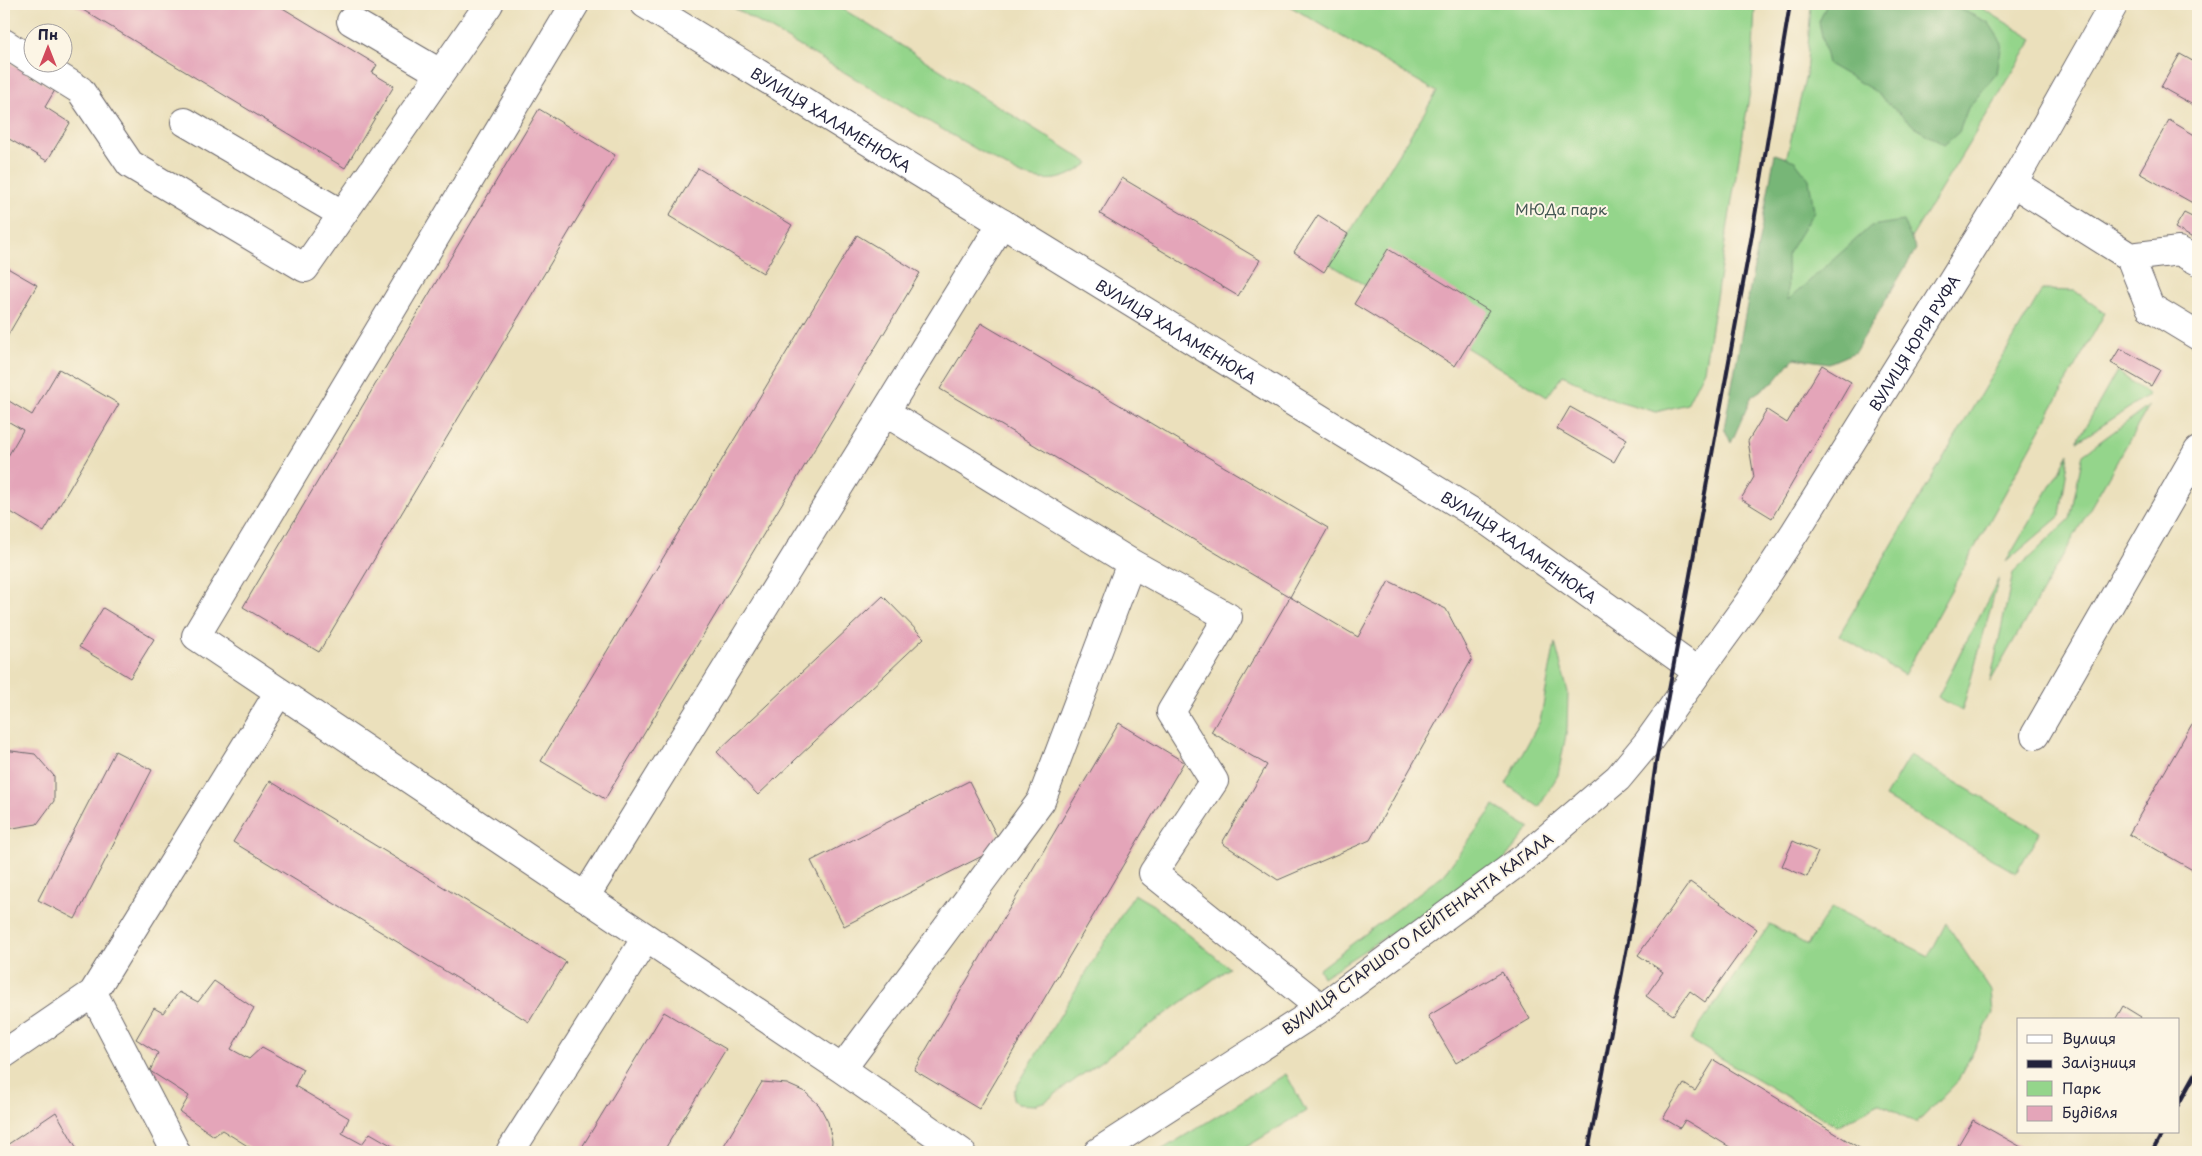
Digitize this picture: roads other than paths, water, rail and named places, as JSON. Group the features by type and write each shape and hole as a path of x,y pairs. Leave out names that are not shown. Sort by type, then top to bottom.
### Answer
{"main road":[{"path":"50,72 80,90 130,164 305,268 489,4"},
{"path":"575,4 196,636 842,1070 960,1152"},
{"name":"ВУЛИЦЯ ХАЛАМЕНЮКА","path":"645,4 1490,523 1698,672"},
{"name":"ВУЛИЦЯ ЮРІЯ РУФА","path":"1698,672 1749,602 1780,555 2012,183 2114,4"},
{"path":"352,21 440,73"},
{"path":"4,43 22,54"},
{"path":"185,122 342,214"},
{"path":"2012,183 2130,257 2150,307 2198,336"},
{"path":"585,897 1002,223"},
{"path":"2130,257 2179,250 2198,261"},
{"path":"886,412 1130,563 1228,617 1171,712 1214,781 1153,873 1321,1008"},
{"path":"2035,735 2198,451"},
{"path":"842,1070 1041,801 1130,563"},
{"name":"ВУЛИЦЯ СТАРШОГО ЛЕЙТЕНАНТА КАГАЛА","path":"1098,1152 1321,1008 1525,857 1618,778 1648,742 1698,672"},
{"path":"4,1054 93,993 279,692"},
{"path":"510,1152 646,938"},
{"path":"93,993 176,1152"}],"railway":[{"path":"1588,1152 1638,889 1656,762 1751,240 1790,4"},
{"path":"2180,1101 2198,1069"},
{"path":"2152,1152 2162,1134"}],"park label":[{"name":"МЮДа парк","path":"1561,208"}]}
